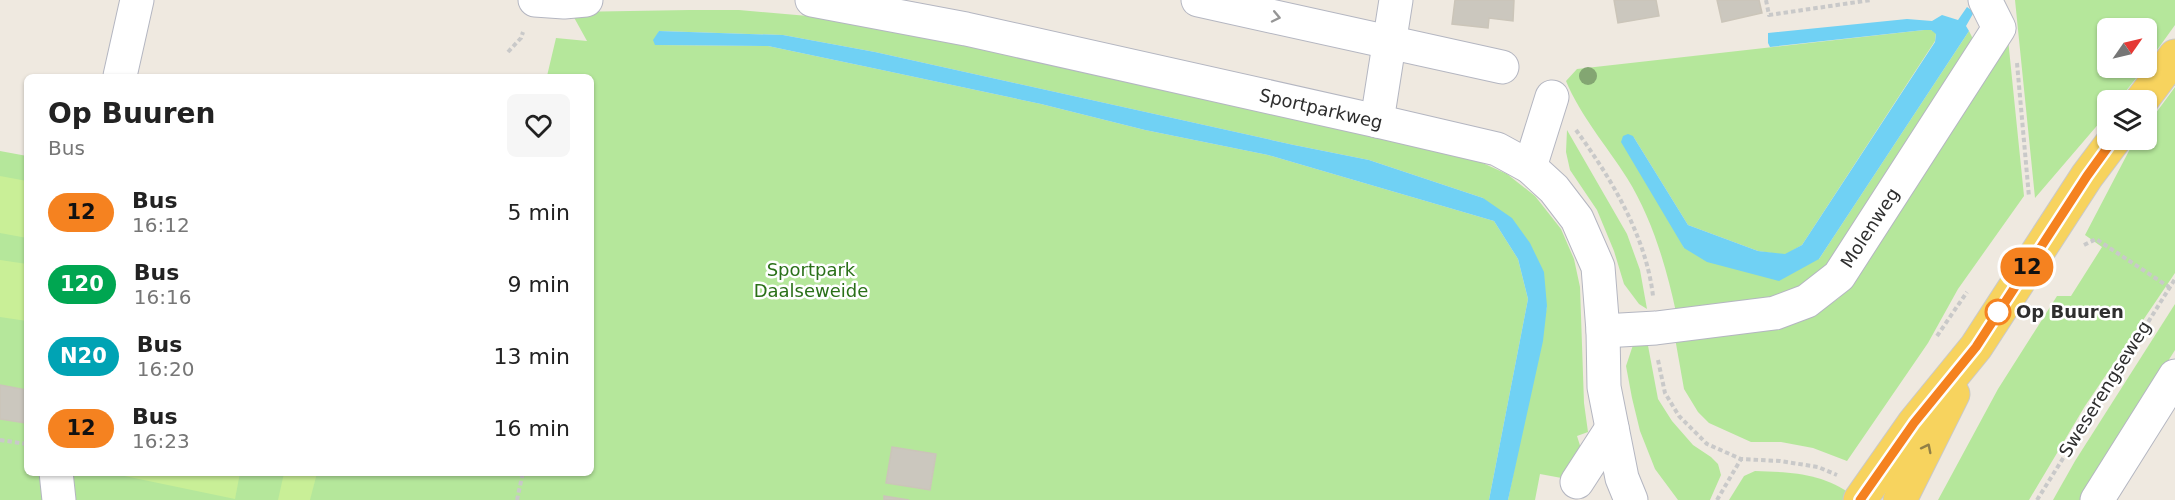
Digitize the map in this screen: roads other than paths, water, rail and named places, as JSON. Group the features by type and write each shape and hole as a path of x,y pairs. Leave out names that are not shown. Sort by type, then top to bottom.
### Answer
{"main road":[{"path":"2150,90 2175,56"},
{"path":"1860,500 1914,423 1976,347 2087,176 2106,150"},
{"path":"1900,500 1976,347"}],"street":[{"path":"120,74 137,0"},
{"path":"535,0 564,2 586,0"},
{"name":"Sportparkweg","path":"812,0 966,29 1377,121 1497,149 1530,167 1554,189 1577,219 1598,267 1604,387 1622,478 1631,500"},
{"path":"1198,0 1389,40 1502,67"},
{"path":"1377,121 1396,0"},
{"name":"Molenweg","path":"1603,331 1656,328 1775,312 1808,301 1839,276 1992,14"},
{"path":"1530,167 1552,97"},
{"path":"2097,500 2175,376"},
{"path":"1577,482 1614,437"},
{"name":"Sportparkweg","path":"1614,437 1653,500"},
{"path":"56,476 59,500"}],"water":[{"path":"1967,7 1974,12 1966,26 1969,31 1819,259 1779,281 1707,262 1684,248 1621,142 1623,136 1628,134 1633,136 1688,225 1758,251 1785,254 1802,245 1935,42 1936,34 1931,30 1924,30 1770,47 1768,33 1907,19 1932,21 1942,15 1958,20"},
{"path":"659,31 783,35 875,52 1369,160 1483,198 1512,218 1530,243 1544,272 1547,306 1543,341 1508,500 1489,500 1528,299 1518,259 1494,221 1268,155 768,46 655,45 653,40"}],"place":[{"name":"Op Buuren","path":"1998,312"}],"park label":[{"name":"Sportpark Daalseweide","path":"811,280"}]}
